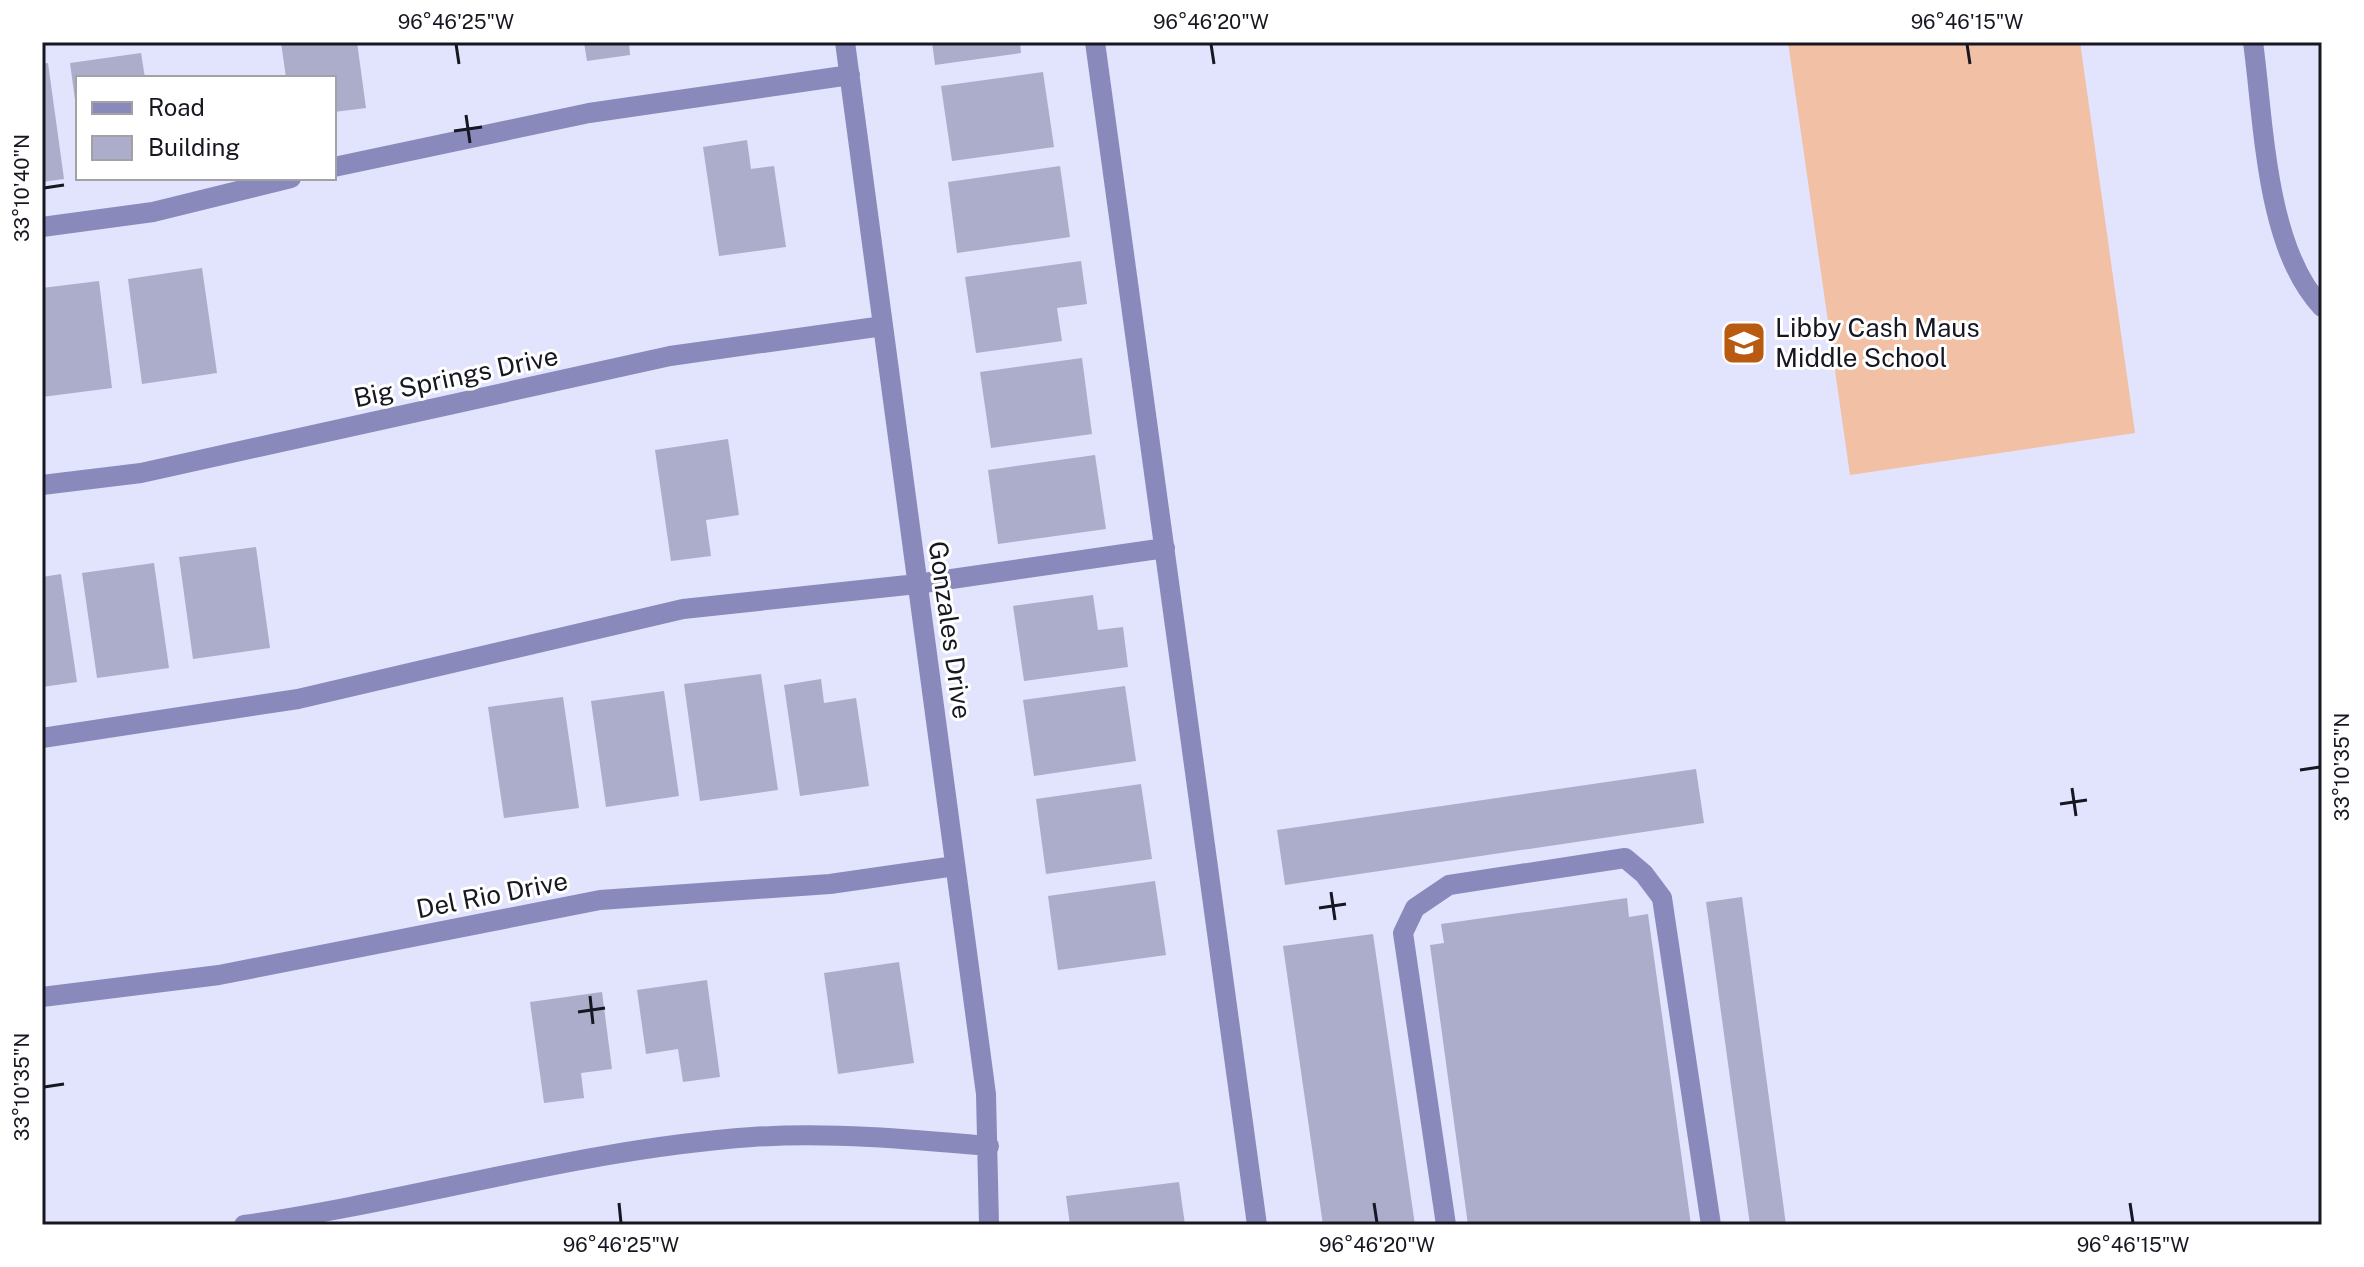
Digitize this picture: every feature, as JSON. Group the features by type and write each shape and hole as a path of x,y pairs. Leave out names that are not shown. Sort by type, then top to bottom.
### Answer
{"street":[{"name":"Gonzales Drive","path":"845,42 986,1094 989,1225"},
{"path":"1095,42 1257,1225"},
{"path":"2253,42 2283,231 2303,282 2322,307"},
{"path":"336,167 589,113 850,75"},
{"path":"42,227 153,212 283,180"},
{"name":"Big Springs Drive","path":"42,485 141,473 670,356 883,326"},
{"path":"42,738 298,699 683,609 917,584 1165,548"},
{"path":"1446,1225 1403,933 1415,908 1449,885 1625,858 1644,874 1662,898 1711,1225"},
{"name":"Del Rio Drive","path":"42,997 219,975 600,900 830,884 955,866"},
{"path":"244,1225 301,1217 531,1167 749,1137 870,1136 989,1146"}],"shaded area":[{"path":"1788,42 2080,42 2135,433 1850,475"}],"building":[{"path":"281,42 357,42 366,108 336,112 336,76 286,76"},
{"path":"584,42 629,42 630,55 587,61"},
{"path":"932,42 1020,42 1021,53 935,65"},
{"path":"141,53 145,76 76,76 76,107 70,63"},
{"path":"48,63 64,179 42,182 42,64"},
{"path":"1043,72 1054,147 952,161 941,86"},
{"path":"747,140 751,169 774,166 786,247 719,256 703,147"},
{"path":"1060,166 1070,237 957,253 948,182"},
{"path":"1081,261 1087,304 1057,308 1062,341 976,353 965,277"},
{"path":"202,268 217,373 142,384 128,279"},
{"path":"99,281 112,388 42,397 42,288"},
{"path":"1082,358 1092,434 991,448 980,372"},
{"path":"728,439 739,515 706,520 711,556 671,561 655,450"},
{"path":"1095,455 1106,529 998,544 988,470"},
{"path":"256,547 270,648 193,659 179,557"},
{"path":"154,563 169,668 97,678 82,573"},
{"path":"61,574 77,682 42,687 42,577"},
{"path":"1093,595 1098,630 1123,627 1128,667 1024,681 1013,606"},
{"path":"761,674 778,790 700,801 684,684"},
{"path":"821,679 824,703 856,698 869,786 800,796 784,685"},
{"path":"1125,686 1136,761 1034,776 1023,700"},
{"path":"664,691 679,796 606,807 591,701"},
{"path":"563,697 579,808 504,818 488,707"},
{"path":"1696,769 1704,823 1285,885 1277,830"},
{"path":"1141,784 1152,859 1046,874 1036,799"},
{"path":"1155,881 1166,955 1058,970 1048,896"},
{"path":"1742,897 1786,1225 1750,1225 1706,902"},
{"path":"1627,898 1629,917 1648,914 1691,1225 1468,1225 1430,945 1444,943 1441,924"},
{"path":"1373,934 1415,1225 1323,1225 1283,946"},
{"path":"899,962 914,1063 838,1074 824,973"},
{"path":"707,980 720,1077 683,1082 678,1049 646,1054 637,990"},
{"path":"602,992 612,1069 581,1073 584,1098 544,1103 530,1002"},
{"path":"1179,1182 1185,1225 1070,1225 1066,1196"}],"place":[{"name":"Libby Cash Maus Middle School","path":"1744,343"}]}
